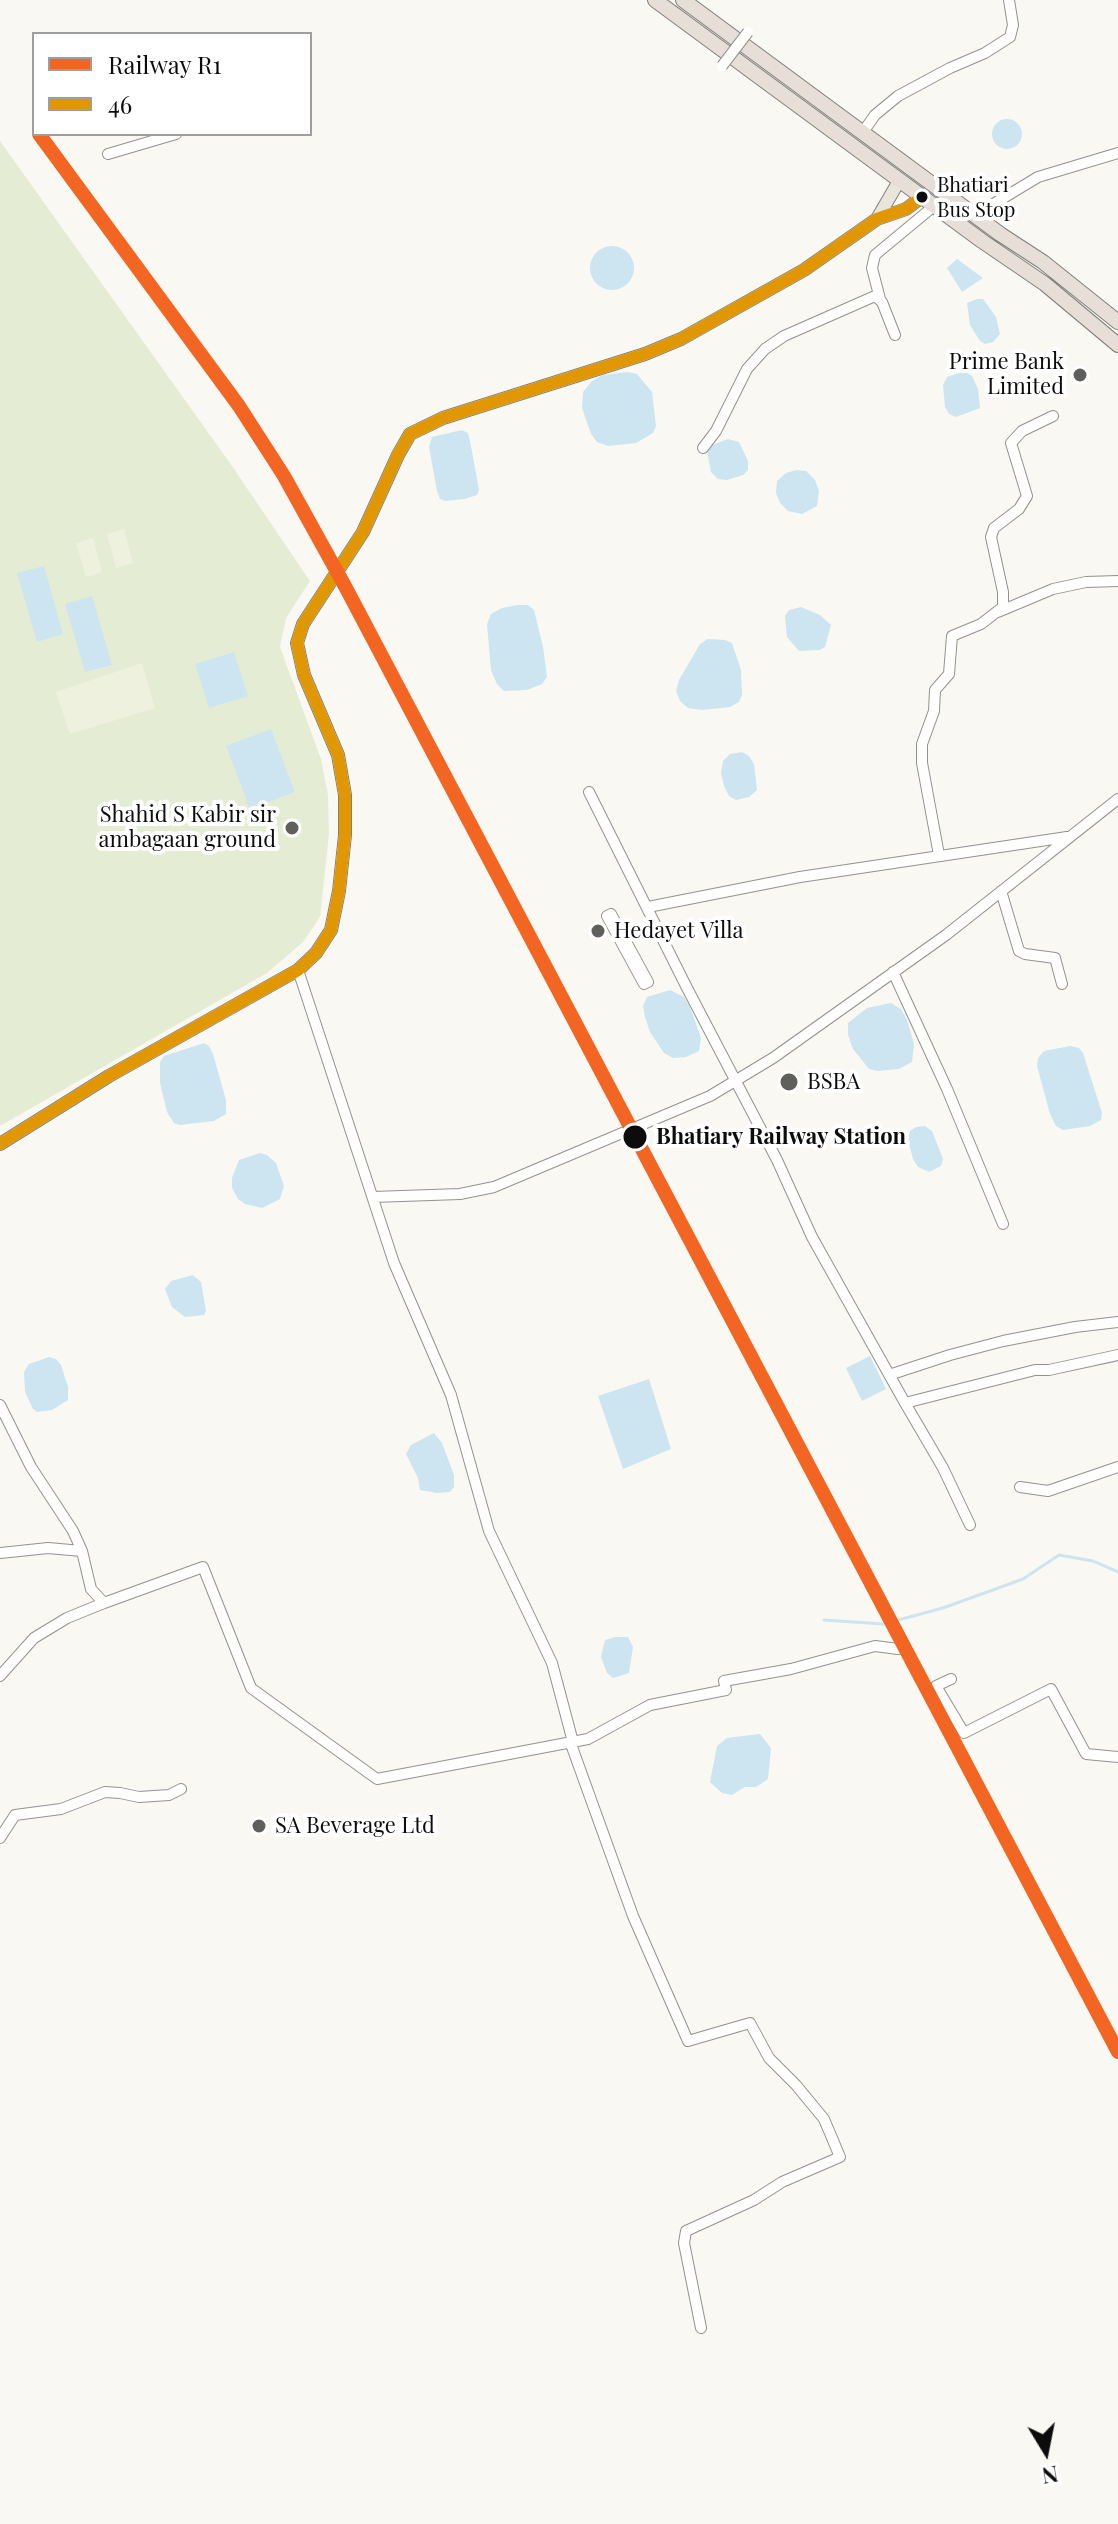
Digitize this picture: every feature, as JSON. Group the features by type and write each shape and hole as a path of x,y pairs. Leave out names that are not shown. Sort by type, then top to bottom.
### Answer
{"highway":[{"path":"655,0 899,181 1045,284 1118,345"},
{"path":"683,0 1053,269 1118,322"}],"main road":[{"path":"877,219 899,181"},
{"path":"0,1144 109,1076 298,970 316,953 331,930 345,835 345,795 338,755 304,675 297,643 303,624 363,532 410,434 423,425 645,354 681,339 804,270 877,219 928,202"}],"street":[{"path":"863,132 875,115 898,96 995,48 1010,37 1013,25 1009,0"},
{"path":"722,66 748,32"},
{"path":"108,154 169,136"},
{"path":"981,219 995,203 1038,177 1118,153"},
{"path":"895,335 880,299 872,268 875,255 928,202"},
{"path":"703,448 716,431 747,369 765,349 784,336 867,298 875,296 880,299"},
{"path":"939,855 924,780 922,744 934,711 935,690 945,680 951,667 952,636 981,624 1003,607 1005,600 991,537 994,528 1019,509 1027,496 1011,443 1022,431 1053,416"},
{"path":"996,612 1062,587 1086,582 1118,581"},
{"path":"589,792 777,1160 812,1237 943,1468 970,1525"},
{"path":"373,1197 460,1194 494,1187 639,1128 735,1082 960,925 1118,799"},
{"path":"648,907 800,877 1073,836"},
{"path":"1001,891 1019,951 1055,958 1062,984"},
{"path":"611,914 648,982 644,984 614,929 607,916 611,914"},
{"path":"298,970 398,1275 451,1395 489,1531 512,1585 552,1663 572,1747 633,1916 688,2041 750,2023 769,2058 824,2119 840,2157 782,2182 754,2200 686,2231 684,2243 701,2328"},
{"path":"893,972 947,1089 1003,1224"},
{"path":"889,1375 1003,1341 1118,1322"},
{"path":"905,1403 1035,1370 1049,1370 1118,1355"},
{"path":"0,1405 31,1467 73,1531 82,1551 91,1589 104,1603"},
{"path":"1020,1487 1048,1491 1118,1467"},
{"path":"0,1553 48,1548 82,1551"},
{"path":"0,1676 34,1638 67,1618 203,1567 251,1688 377,1779 588,1739 650,1705 726,1690 724,1681 791,1669 875,1646 898,1649"},
{"path":"951,1679 936,1686 964,1733 1051,1689 1086,1754 1118,1757"},
{"path":"0,1838 15,1815 61,1809 105,1792 139,1797 169,1795 181,1789"}],"green space":[{"path":"0,141 232,466 310,581 286,618 280,647 321,759 328,795 329,834 320,917 303,942 267,973 0,1126"},
{"path":"124,529 133,563 116,568 107,534"},
{"path":"93,538 102,572 86,577 76,543"},
{"path":"142,663 155,708 70,734 56,692"}],"water":[{"path":"1007,119 1018,123 1022,134 1018,145 1007,149 996,145 992,134 996,123"},
{"path":"612,246 628,252 634,268 628,284 612,290 596,284 590,268 596,252"},
{"path":"957,259 983,278 962,292 947,268"},
{"path":"983,299 996,317 1000,334 993,342 985,344 980,341 970,325 967,303"},
{"path":"965,371 972,376 978,389 980,408 956,417 949,414 945,407 943,385 947,377"},
{"path":"637,374 652,392 656,426 653,433 636,443 608,446 597,442 591,434 582,408 583,392 592,381 603,375"},
{"path":"462,430 468,433 479,490 477,495 465,499 445,501 440,499 437,491 429,447 432,437"},
{"path":"728,439 739,442 748,461 748,470 727,480 718,479 711,472 707,451 712,445"},
{"path":"806,471 815,480 819,491 817,506 802,514 788,511 776,493 777,481 786,473"},
{"path":"44,566 63,634 37,642 17,573"},
{"path":"92,596 112,665 85,672 65,604"},
{"path":"528,605 534,610 547,677 542,684 527,690 504,691 491,670 487,624 491,614"},
{"path":"801,607 820,615 831,625 825,647 820,650 799,651 787,637 785,616 789,610"},
{"path":"708,639 732,643 741,670 742,695 739,702 730,707 688,708 680,701 676,691 679,680 700,644"},
{"path":"234,652 248,696 209,708 195,664"},
{"path":"271,729 295,792 250,809 226,746"},
{"path":"742,752 754,764 757,790 749,797 736,800 729,796 721,773 723,761 730,754"},
{"path":"670,990 684,997 701,1038 699,1051 686,1057 673,1058 664,1053 650,1032 645,1017 643,1006 647,997"},
{"path":"891,1003 901,1009 907,1020 914,1044 912,1062 899,1069 869,1069 853,1049 848,1023 867,1008"},
{"path":"204,1043 213,1054 226,1100 226,1114 214,1121 174,1123 167,1112 160,1083 160,1062 164,1056"},
{"path":"1070,1046 1079,1048 1083,1053 1102,1113 1101,1120 1090,1126 1063,1130 1056,1126 1050,1114 1037,1066 1038,1058 1044,1051"},
{"path":"925,1126 932,1131 943,1159 941,1166 929,1172 918,1167 908,1140 910,1131"},
{"path":"260,1153 276,1163 284,1186 280,1199 262,1208 245,1204 232,1188 232,1178 239,1160"},
{"path":"193,1275 201,1282 206,1311 204,1315 185,1317 172,1307 165,1289 171,1281"},
{"path":"870,1356 886,1389 862,1401 846,1368"},
{"path":"49,1357 61,1365 68,1387 68,1400 52,1410 37,1412 25,1392 24,1372 29,1364"},
{"path":"649,1379 671,1449 623,1469 598,1396"},
{"path":"434,1433 442,1443 454,1475 454,1487 450,1492 420,1490 418,1478 406,1454 411,1445"},
{"path":"628,1637 633,1647 629,1673 613,1678 607,1673 601,1657 605,1640"},
{"path":"760,1734 771,1748 768,1779 756,1787 745,1787 732,1795 722,1793 710,1782 717,1746 727,1738"}],"waterway":[{"path":"824,1620 883,1624 943,1608 1023,1579 1059,1555 1093,1561 1118,1572"}],"rail line":[{"name":"R1","path":"40,136 239,406 284,476 346,588 1118,2052"}],"transit line":[{"name":"46","path":"0,1144 109,1076 298,970 316,953 331,930 345,835 345,795 338,755 304,675 297,643 303,624 363,532 410,434 443,418 645,354 681,339 804,270 877,219 906,209 922,197"}],"place":[{"name":"Bhatiari Bus Stop","path":"922,197"},
{"name":"Prime Bank Limited","path":"1080,375"},
{"name":"Shahid S Kabir sir ambagaan ground","path":"292,828"},
{"name":"Hedayet Villa","path":"598,931"},
{"name":"BSBA","path":"789,1082"},
{"name":"Bhatiary Railway Station","path":"635,1137"},
{"name":"SA Beverage Ltd","path":"259,1826"}]}
